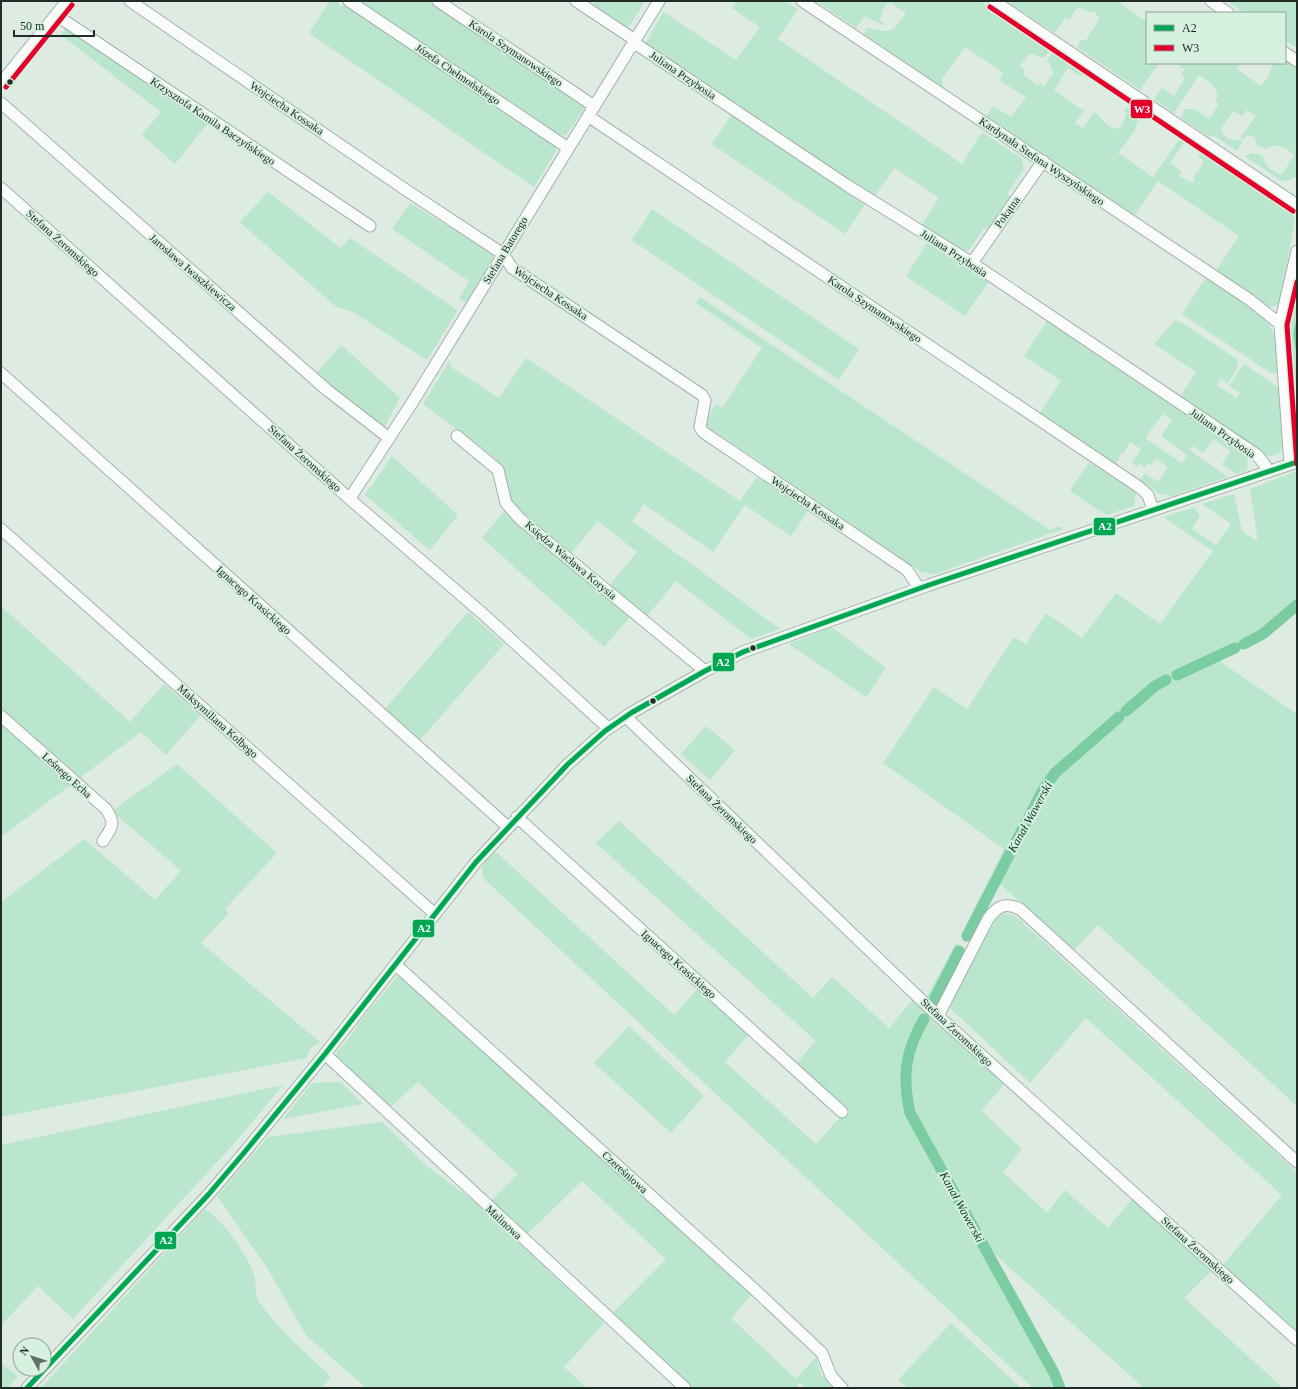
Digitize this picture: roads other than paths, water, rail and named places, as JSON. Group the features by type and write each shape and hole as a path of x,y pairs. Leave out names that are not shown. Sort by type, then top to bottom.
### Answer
{"street":[{"path":"1,83 67,1"},
{"name":"Wojciecha Kossaka","path":"130,1 406,190 503,254 512,268 702,395 705,400 700,427 703,432 907,570 919,588"},
{"name":"Józefa Chełmońskiego","path":"349,1 568,148"},
{"name":"Karola Szymanowskiego","path":"438,1 594,106"},
{"name":"Juliana Przybosia","path":"576,1 845,184 972,263 1257,455 1265,465 1267,472"},
{"name":"Stefana Batorego","path":"350,498 389,438 659,1"},
{"name":"Kardynała Stefana Wyszyńskiego","path":"802,1 1250,300 1280,324"},
{"path":"994,1 1297,206"},
{"path":"1211,1 1227,12"},
{"name":"Krzysztofa Kamila Baczyńskiego","path":"56,15 370,226"},
{"path":"1286,54 1297,61"},
{"name":"Jarosława Iwaszkiewicza","path":"1,102 322,385 389,438"},
{"name":"Karola Szymanowskiego","path":"588,116 1139,487 1148,495 1153,510"},
{"name":"Pokątna","path":"972,263 1043,161"},
{"name":"Stefana Żeromskiego","path":"1,188 350,498 482,613 608,728"},
{"path":"27,1388 208,1194 325,1054 472,867 568,764 608,728 705,671 743,652 919,588 1294,463 1280,324 1297,251"},
{"name":"Ignacego Krasickiego","path":"1,373 508,827"},
{"name":"Księdza Wacława Korysia","path":"457,436 498,470 506,502 520,519 705,671"},
{"name":"Maksymiliana Kolbego","path":"1,529 435,914"},
{"name":"Leśnego Echa","path":"1,716 106,809 113,819 113,823 103,841"},
{"name":"Stefana Żeromskiego","path":"626,717 938,1016 1297,1340"},
{"name":"Ignacego Krasickiego","path":"517,817 842,1112"},
{"path":"938,1016 993,911 1002,905 1011,905 1020,909 1297,1162"},
{"name":"Czereśniowa","path":"396,965 754,1289 822,1353 831,1376 842,1388"},
{"name":"Malinowa","path":"325,1054 684,1388"}],"waterway":[{"path":"1297,323 1295,334 1297,350"},
{"name":"Kanał Wawerski","path":"1244,644 1263,634 1297,605"},
{"name":"Kanał Wawerski","path":"1177,675 1235,648"},
{"name":"Kanał Wawerski","path":"1126,711 1155,686 1166,680"},
{"name":"Kanał Wawerski","path":"967,936 1043,790 1055,773 1119,717"},
{"name":"Kanał Wawerski","path":"933,1002 959,951"},
{"name":"Kanał Wawerski","path":"924,1019 913,1042 907,1064 906,1087 910,1113 1054,1373 1060,1388"}]}
